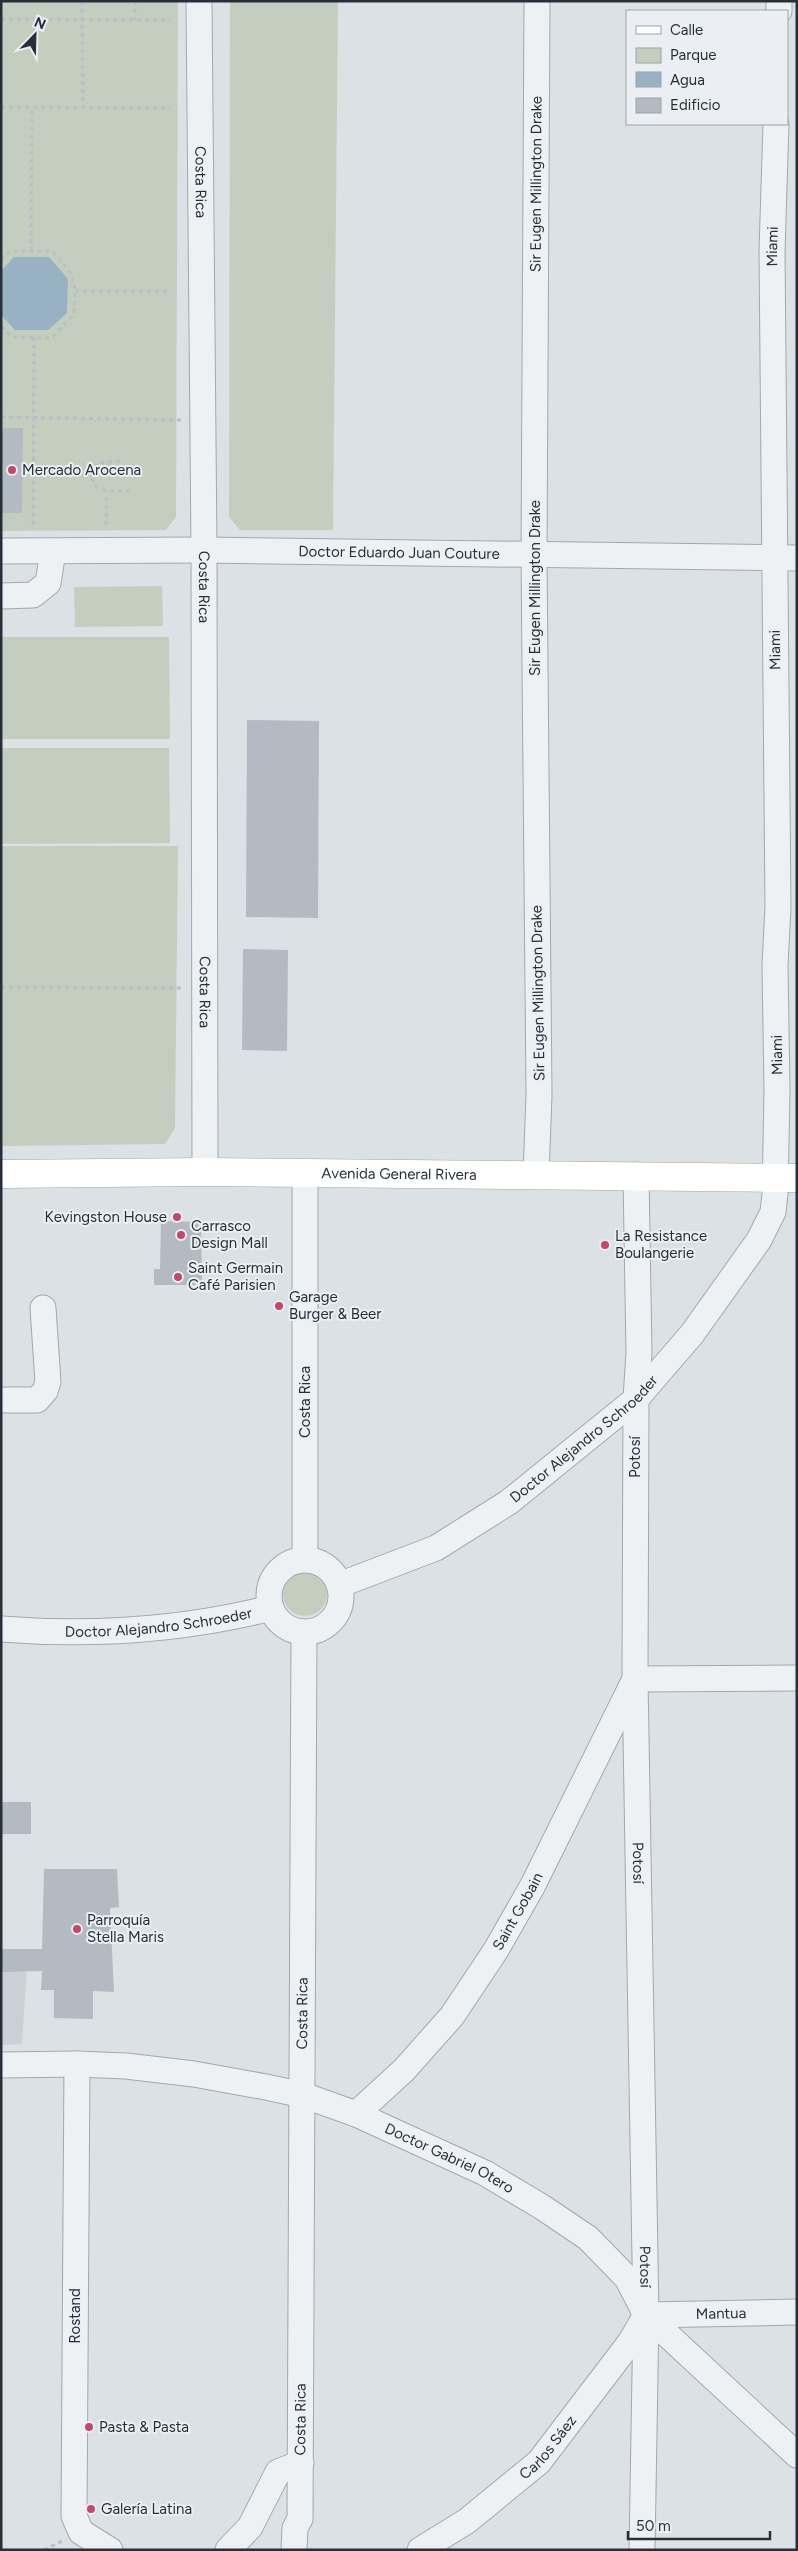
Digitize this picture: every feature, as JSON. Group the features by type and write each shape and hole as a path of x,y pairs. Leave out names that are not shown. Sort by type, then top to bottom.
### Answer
{"main road":[{"name":"Avenida General Rivera","path":"1,1174 205,1172 786,1177"}],"street":[{"name":"Costa Rica","path":"199,1 204,550 205,1172"},
{"name":"Sir Eugen Millington Drake","path":"536,1175 539,1085 534,556 538,1"},
{"name":"Miami","path":"776,125 772,251 786,558 775,965 777,1090 786,1177"},
{"name":"Doctor Eduardo Juan Couture","path":"1,551 204,550 786,558"},
{"path":"1,596 33,595 48,583 53,551"},
{"name":"Costa Rica","path":"305,1174 305,1560"},
{"name":"Potosí","path":"636,1175 639,1353 636,1399 635,1680 646,2315 642,2550"},
{"name":"Doctor Alejandro Schroeder","path":"339,1585 436,1548 508,1502 636,1399 692,1334 759,1240 773,1212 786,1177"},
{"path":"1,1400 37,1400 45,1391 48,1382 43,1308"},
{"path":"271,1608 269,1588 272,1579 286,1565 305,1560 320,1562 326,1566 336,1578 341,1601 334,1617 321,1628 304,1632"},
{"name":"Doctor Alejandro Schroeder","path":"1,1629 27,1631 133,1630 225,1619 271,1608 275,1616 288,1628 304,1632"},
{"name":"Costa Rica","path":"294,2550 295,2528 300,2519 304,1632"},
{"path":"635,1680 797,1678"},
{"name":"Saint Gobain","path":"356,2114 404,2070 452,2016 496,1950 533,1885 635,1680"},
{"name":"Doctor Gabriel Otero","path":"1,2065 77,2064 126,2066 194,2074 303,2095 356,2114 485,2173 542,2207 588,2238 627,2278 646,2315 797,2455"},
{"name":"Rostand","path":"77,2064 74,2516 81,2532 110,2550"},
{"name":"Mantua","path":"646,2315 797,2312"},
{"name":"Carlos Sáez","path":"420,2550 467,2521 539,2462 631,2341 646,2315"},
{"name":"Costa Rica","path":"228,2550 250,2527 278,2472 300,2463"},
{"name":"Costa Rica","path":"300,2519 306,2528 310,2550"}],"path":[{"path":"82,1 83,108"},
{"path":"135,1 135,20"},
{"path":"1,19 170,20"},
{"path":"1,107 170,108"},
{"path":"31,251 32,108"},
{"path":"1,260 10,251 52,251 74,275 75,291 74,314 52,338 12,337 1,326"},
{"path":"75,291 169,291"},
{"path":"32,525 34,337"},
{"path":"1,418 190,421"},
{"path":"120,461 97,463 91,475 94,485 107,491 132,491"},
{"path":"34,474 91,475"},
{"path":"106,525 107,491"},
{"path":"1,987 182,988"}],"shaded area":[{"path":"1,1949 28,1949 22,2044 1,2045"}],"green space":[{"path":"1,1 178,1 176,517 166,530 1,531"},
{"path":"230,1 338,1 333,530 240,530 229,517"},
{"path":"162,586 163,626 75,627 74,587"},
{"path":"1,637 169,637 170,739 1,739"},
{"path":"1,748 169,748 170,843 1,844"},
{"path":"1,846 178,846 175,1128 165,1144 1,1146"},
{"path":"301,1572 309,1572 321,1578 327,1594 321,1610 309,1616 301,1616 289,1610 283,1598 283,1590 289,1578"}],"water":[{"path":"14,257 49,257 68,279 67,313 48,330 15,330 1,315 1,271"}],"building":[{"name":"Mercado Arocena","path":"1,428 23,428 22,513 1,513"},
{"path":"247,720 319,721 318,918 246,917"},
{"path":"243,949 288,950 287,1051 242,1050"},
{"path":"161,1221 201,1222 202,1285 154,1285 154,1269 160,1269"},
{"path":"1,1802 31,1802 31,1834 1,1834"},
{"name":"Parroquía Stella Maris","path":"44,1869 117,1869 119,1907 110,1908 114,1992 93,1991 93,2019 54,2018 54,1990 41,1990 42,1971 1,1972 1,1949 42,1949"}],"place":[{"name":"Mercado Arocena","path":"12,470"},
{"name":"Kevingston House","path":"177,1217"},
{"name":"Carrasco Design Mall","path":"181,1235"},
{"name":"La Resistance Boulangerie","path":"605,1245"},
{"name":"Saint Germain Café Parisien","path":"178,1277"},
{"name":"Garage Burger & Beer","path":"279,1306"},
{"name":"Parroquía Stella Maris","path":"77,1929"},
{"name":"Pasta & Pasta","path":"89,2427"},
{"name":"Galería Latina","path":"91,2509"}]}
